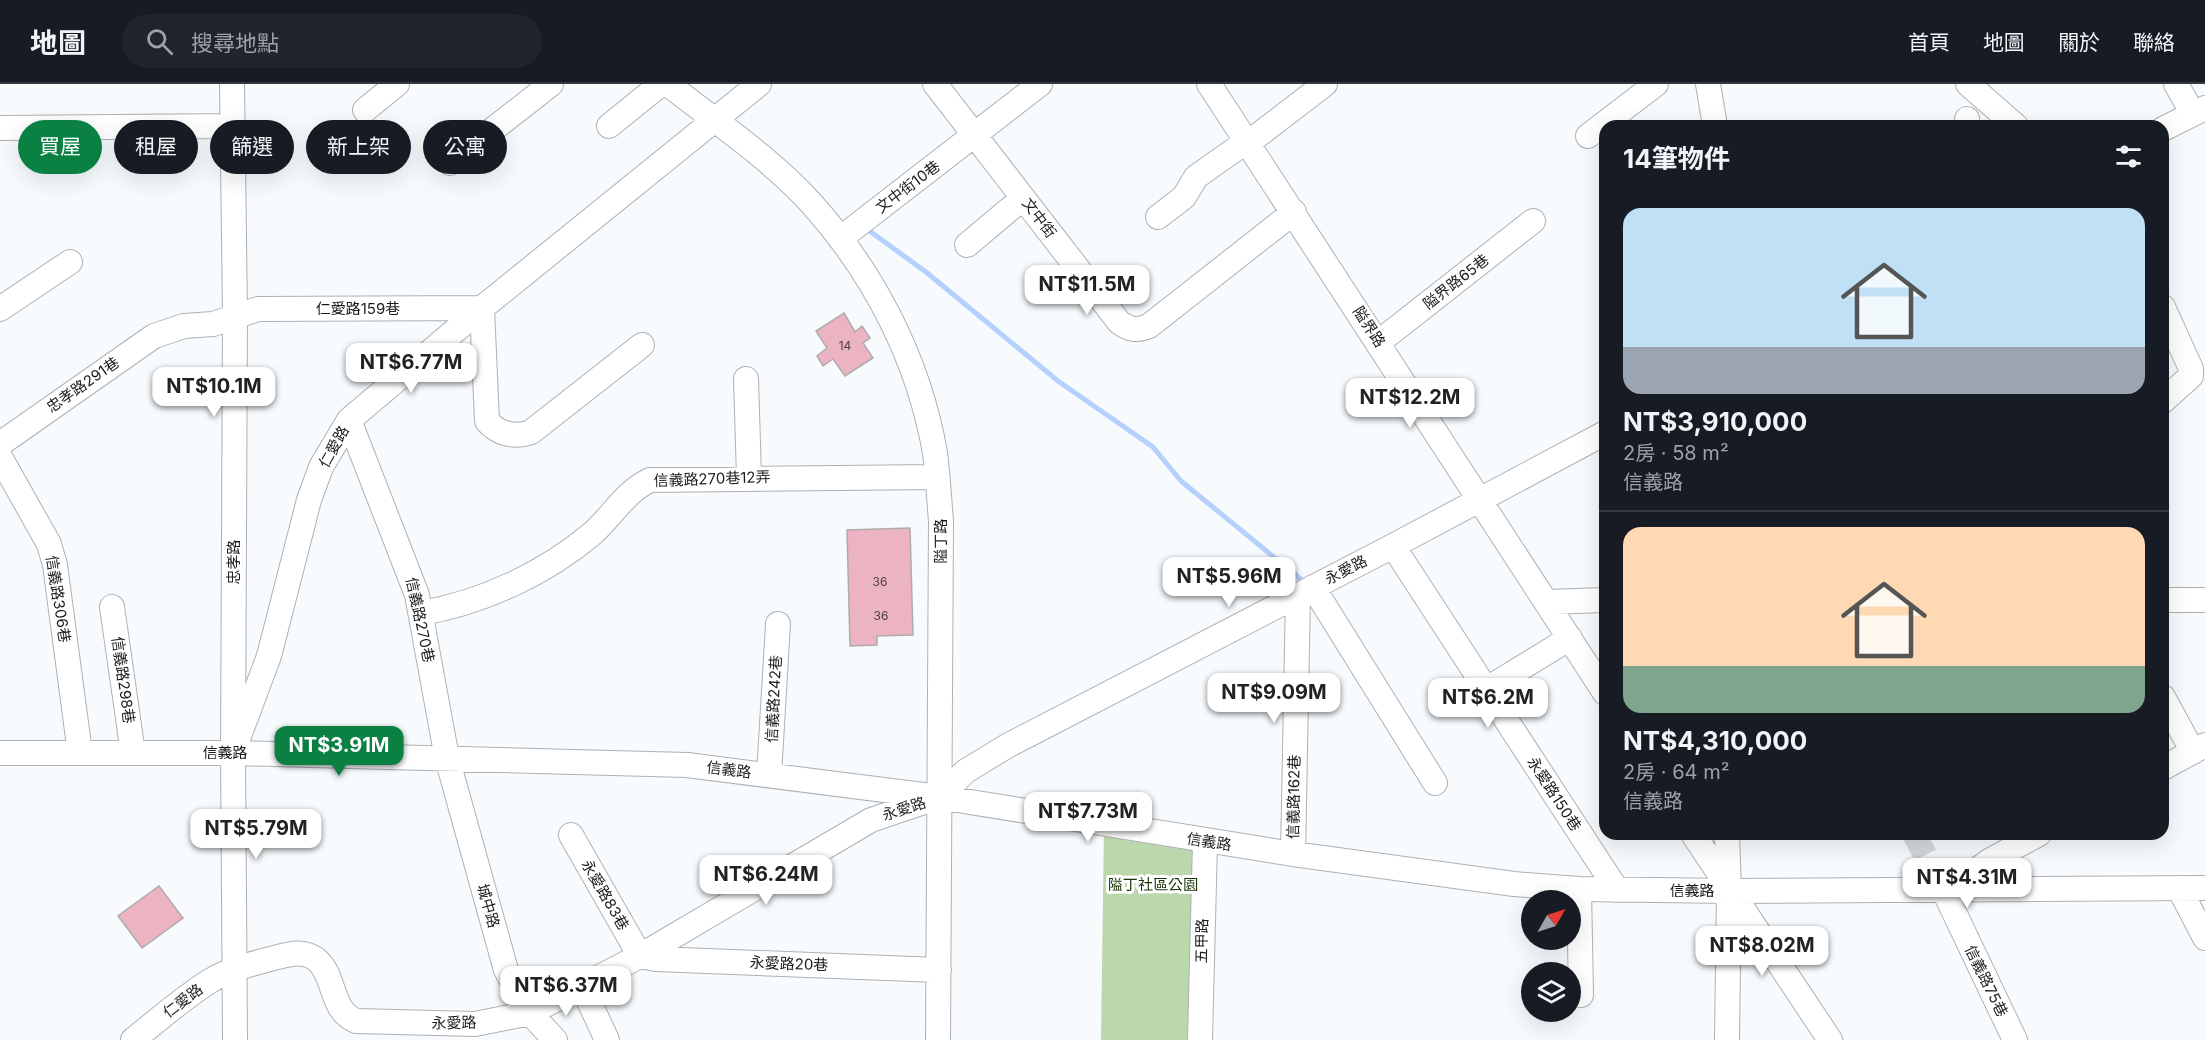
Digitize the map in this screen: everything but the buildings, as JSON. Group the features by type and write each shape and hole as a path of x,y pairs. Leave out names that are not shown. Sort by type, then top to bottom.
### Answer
{"street":[{"name":"忠孝路","path":"232,84 232,120"},
{"path":"365,110 397,84"},
{"path":"505,120 551,84"},
{"path":"609,126 661,84"},
{"name":"隘丁路","path":"668,84 766,161 810,202 841,238 874,287 896,329 921,394 937,477 941,521 938,1040"},
{"name":"仁愛路","path":"233,753 269,656 309,500 321,467 349,420 482,308 759,84"},
{"name":"文中街","path":"935,84 1119,322 1128,329 1138,330 1149,326 1294,212"},
{"name":"文中街10巷","path":"841,238 1040,84"},
{"name":"隘界路","path":"1209,84 1379,342 1599,684"},
{"path":"1158,217 1184,197 1196,177 1237,148 1248,143 1325,84"},
{"path":"1609,120 1656,84"},
{"path":"1708,84 1714,120"},
{"path":"1968,84 2009,120"},
{"path":"2169,126 2199,111 2176,84"},
{"path":"0,128 210,126"},
{"path":"1588,136 1599,128"},
{"name":"忠孝路","path":"233,174 235,316 233,753 236,1040"},
{"path":"967,245 1023,198"},
{"name":"隘界路65巷","path":"1379,342 1533,221"},
{"path":"0,309 70,262"},
{"path":"482,308 485,412 487,421 494,429 503,433 521,436 531,432 642,345"},
{"name":"仁愛路159巷","path":"235,316 258,309 482,308"},
{"name":"忠孝路291巷","path":"0,444 153,336 184,326 213,324 235,316"},
{"path":"2169,396 2191,376 2189,361 2170,340"},
{"path":"746,379 749,477"},
{"name":"信義路270巷","path":"349,420 411,575 421,613 447,758"},
{"name":"永愛路","path":"237,968 292,953 313,957 320,962 349,1028 368,1023 475,1032 530,1013 639,956 872,820 939,797 966,771 1007,746 1599,436"},
{"name":"信義路306巷","path":"0,457 49,544 54,565 80,753"},
{"name":"信義路270巷12弄","path":"421,613 470,602 559,558 594,532 626,496 650,480 749,477 937,477"},
{"name":"永愛路150巷","path":"1393,546 1617,890"},
{"path":"1305,591 1435,783"},
{"name":"信義路162巷","path":"1293,854 1305,591"},
{"path":"1548,602 1599,600"},
{"path":"2169,600 2205,600"},
{"name":"信義路298巷","path":"112,608 133,753"},
{"name":"信義路242巷","path":"770,775 778,624"},
{"path":"1487,689 1570,638"},
{"path":"2169,705 2199,748 2169,765"},
{"name":"信義路","path":"0,753 233,753 687,765 939,797 1204,842 1514,884 1579,889 1729,891 2205,888"},
{"name":"城中路","path":"447,758 506,970 530,1013 555,1040"},
{"name":"永愛路83巷","path":"571,835 639,956"},
{"path":"1697,840 1830,1040"},
{"path":"1726,840 1729,891 1726,1040"},
{"path":"1948,888 1989,861 2028,840"},
{"name":"五甲路","path":"1200,1040 1204,842"},
{"name":"信義路75巷","path":"1948,888 2015,1040"},
{"path":"2179,888 2205,938"},
{"path":"1579,889 1580,962"},
{"name":"永愛路20巷","path":"639,956 656,959 939,970"},
{"name":"仁愛路","path":"133,1040 211,980 237,968"},
{"path":"582,986 607,1040"}],"green space":[{"name":"隘丁社區公園","path":"1104,825 1205,842 1200,1040 1101,1040"}],"waterway":[{"path":"864,227 926,272 1058,381 1153,447 1181,481 1303,581"}],"tunnel":[{"path":"1917,840 1943,889"}]}
